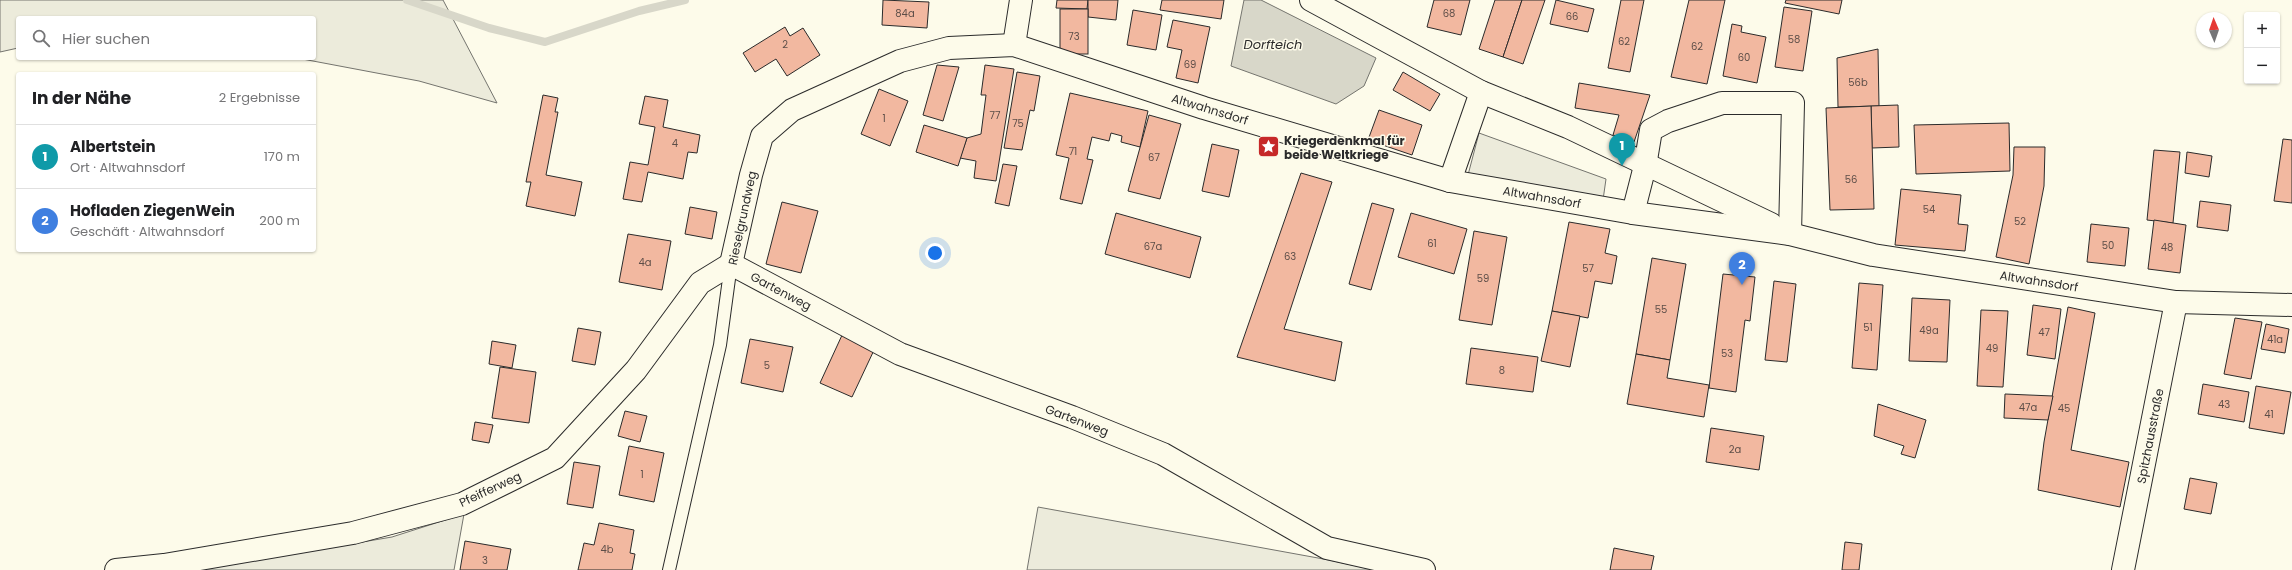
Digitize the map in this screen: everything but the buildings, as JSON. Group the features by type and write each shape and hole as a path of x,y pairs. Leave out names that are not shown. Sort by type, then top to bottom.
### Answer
{"street":[{"path":"1014,44 1022,0"},
{"name":"Altwahnsdorf","path":"1311,0 1481,92 1568,127 1645,166 1790,234"},
{"name":"Altwahnsdorf","path":"1014,44 1204,108 1450,181 1633,213 1790,234 1873,255 2176,302 2292,305"},
{"name":"Rieselgrundweg","path":"731,264 751,175 762,136 792,110 900,61 949,48 1014,44"},
{"path":"1450,181 1481,92"},
{"path":"1633,213 1645,166 1651,130 1668,121 1722,103 1793,103 1790,234"},
{"name":"Pfeifferweg","path":"116,570 164,565 353,533 462,504 548,462 555,458 636,370 700,283 731,264"},
{"name":"Gartenweg","path":"731,264 900,354 1072,417 1164,454 1327,548 1424,570"},
{"name":"Spitzhausstraße","path":"2123,570 2176,302"}],"lane":[{"name":"Rieselgrundweg","path":"669,570 720,345 731,264"}],"shaded area":[{"path":"0,0 443,0 497,103 419,81 308,60 316,60 316,16 16,16 16,48 0,52"},
{"path":"1479,133 1606,179 1603,200 1468,175"},
{"path":"1038,507 1329,560 1375,570 1027,570"},
{"path":"464,514 454,570 196,570 392,537"}],"water":[{"name":"Dorfteich","path":"1244,0 1261,0 1376,58 1364,86 1336,104 1231,66"}],"waterway":[{"path":"407,0 489,28 545,42 639,11 685,0"}],"place":[{"name":"Kriegerdenkmal für beide Weltkriege","path":"1269,147"},
{"name":"Albertstein","path":"1622,166"},
{"name":"Hofladen ZiegenWein","path":"1742,285"}]}
